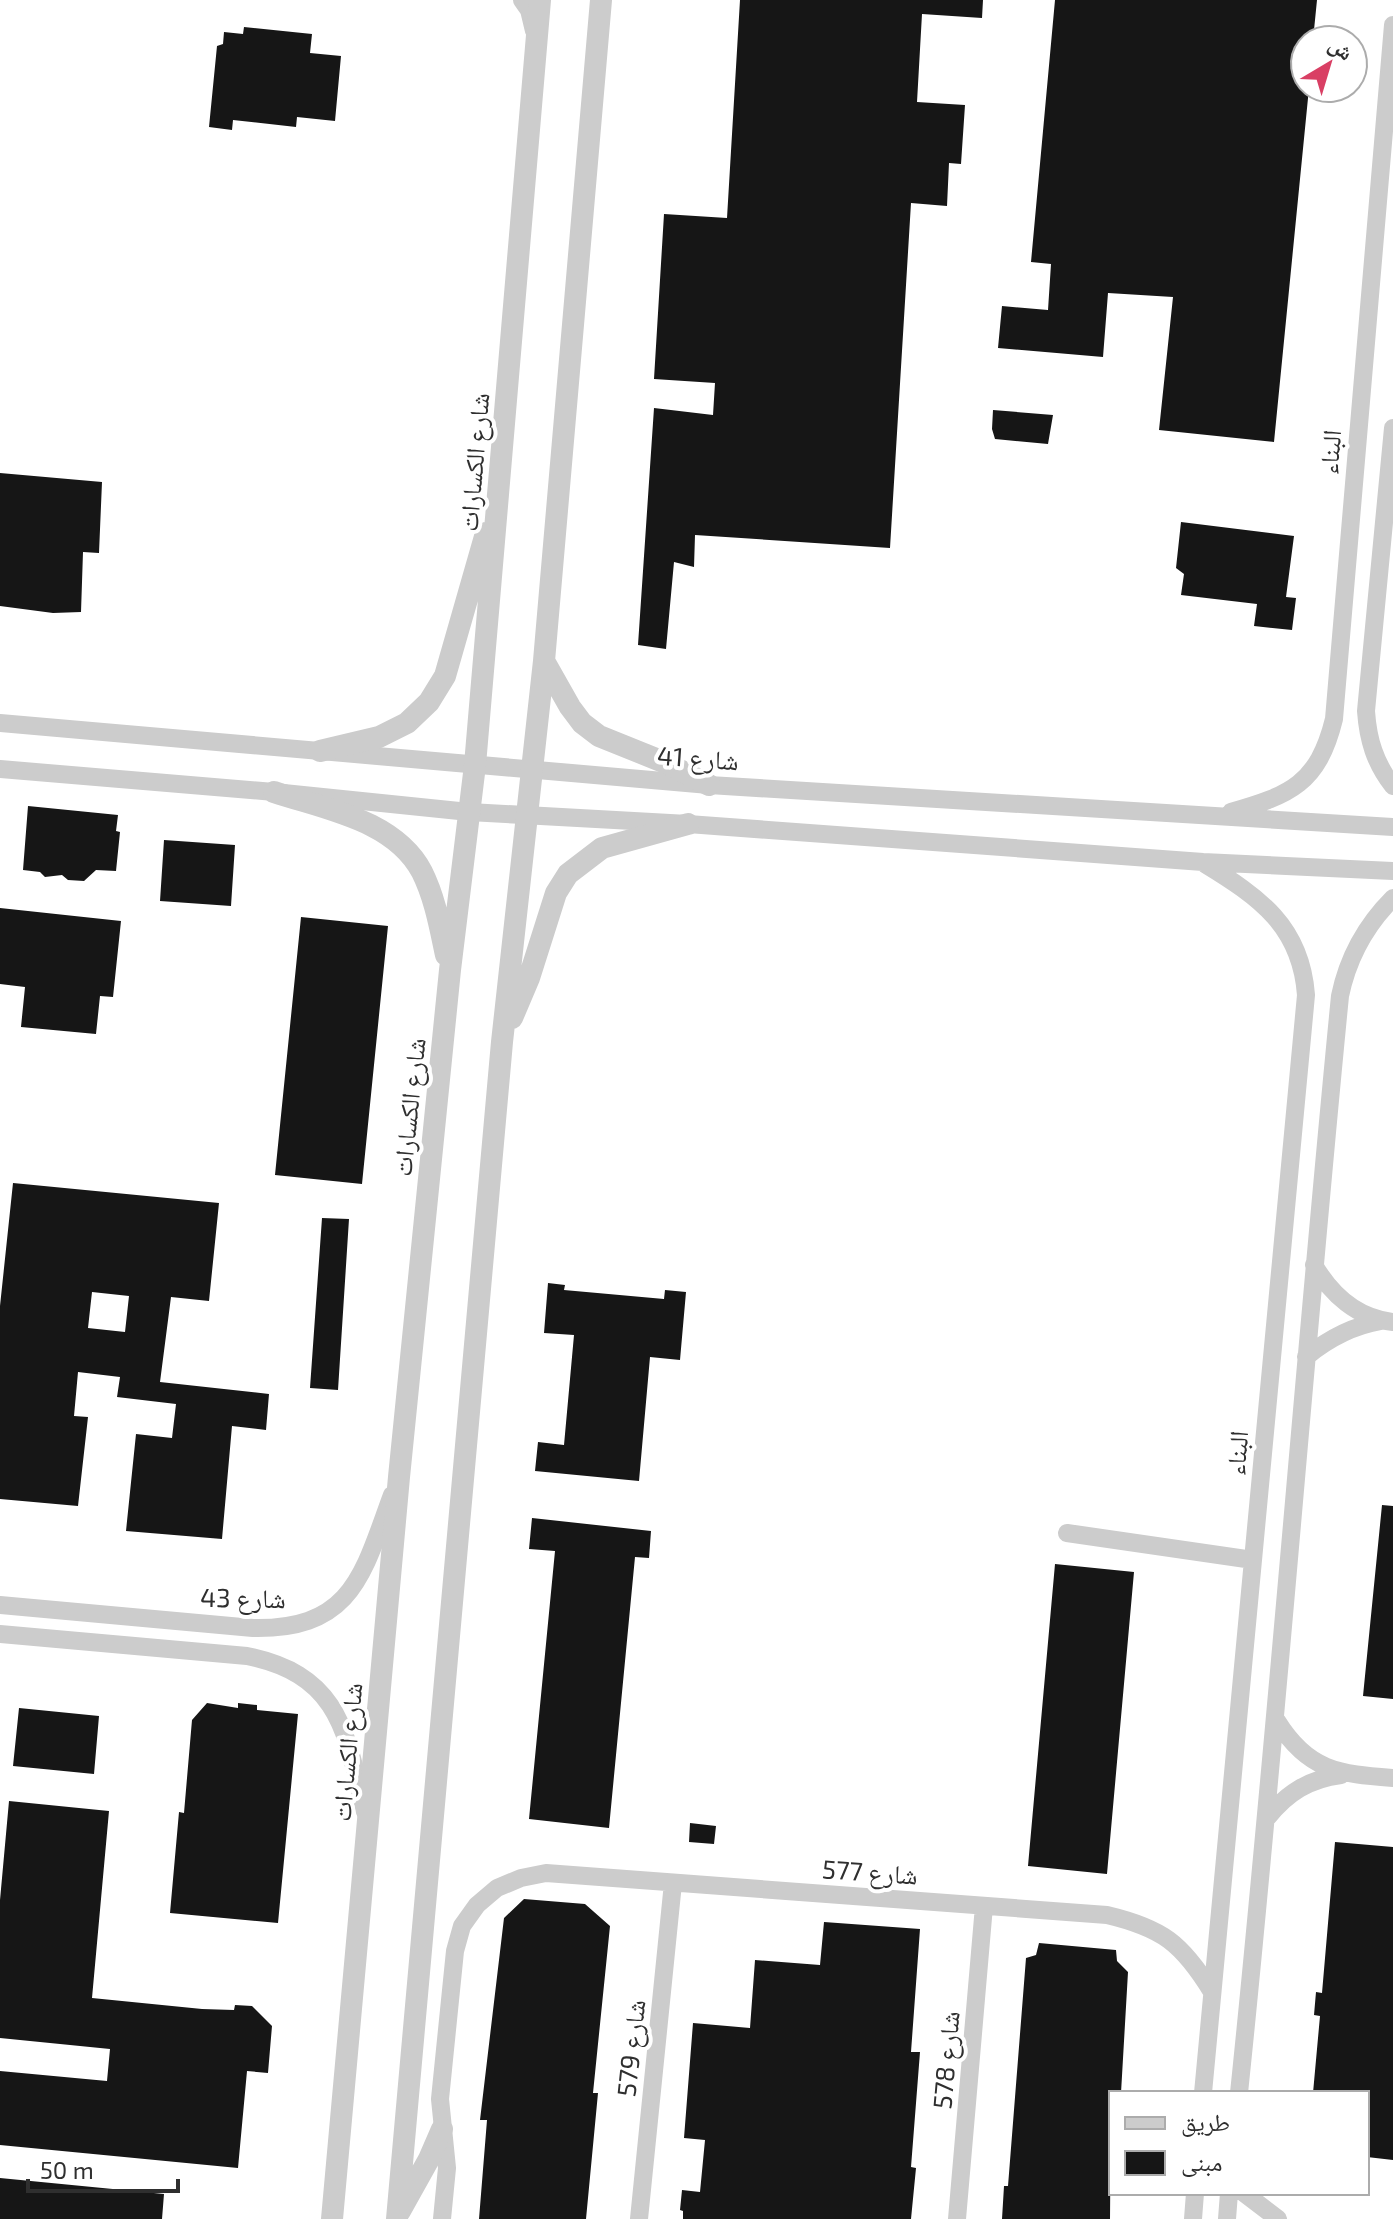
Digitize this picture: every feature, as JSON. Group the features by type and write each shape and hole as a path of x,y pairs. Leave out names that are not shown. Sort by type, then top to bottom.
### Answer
{"street":[{"path":"522,0 529,10 537,43"},
{"name":"شارع الكسارات","path":"332,2219 399,1477 450,970 475,765 540,0"},
{"path":"397,2218 502,1042 544,661 601,0"},
{"name":"البناء","path":"1216,816 1277,799 1291,790 1315,766 1332,727 1393,25"},
{"path":"1393,428 1366,711 1370,744 1384,775 1393,786"},
{"path":"320,751 379,737 407,723 429,702 445,676 498,494"},
{"path":"544,661 570,707 582,723 599,736 666,763 709,785"},
{"name":"شارع 41","path":"0,723 709,785 1393,827"},
{"path":"0,769 469,812 688,824 1203,862 1393,871"},
{"path":"274,792 359,820 384,832 406,850 421,870 431,894 450,970"},
{"path":"502,1042 529,978 556,893 568,874 602,848 688,824"},
{"name":"البناء","path":"1203,862 1240,885 1269,909 1291,939 1304,974 1306,995 1203,2091"},
{"path":"1239,2091 1268,1817 1314,1265 1344,978 1357,944 1393,898"},
{"path":"1314,1265 1335,1295 1366,1315 1388,1321"},
{"path":"1306,1357 1334,1336 1358,1326 1388,1321"},
{"name":"شارع 43","path":"0,1605 253,1628 279,1629 304,1623 327,1612 347,1596 362,1575 399,1477"},
{"path":"1067,1533 1253,1560"},
{"path":"0,1634 247,1656 293,1670 320,1692 341,1721 368,1825"},
{"path":"1277,1721 1297,1749 1327,1769 1343,1774 1393,1778"},
{"path":"1268,1817 1293,1792 1317,1780 1343,1774"},
{"name":"شارع 577","path":"442,2129 440,2099 455,1951 462,1926 477,1905 497,1888 521,1878 546,1873 1107,1915 1140,1923 1169,1939 1194,1963 1212,1992"},
{"name":"شارع 579","path":"639,2219 673,1883"},
{"name":"شارع 578","path":"957,2219 984,1906"},
{"path":"397,2218 442,2129"},
{"path":"442,2129 447,2168 442,2219"},
{"path":"1193,2219 1195,2195"},
{"path":"1227,2219 1229,2195"},
{"path":"1247,2195 1278,2219"}],"building":[{"path":"740,0 983,0 982,18 922,14 917,102 965,105 961,164 949,163 947,206 911,203 890,548 695,535 694,567 674,562 666,649 638,645 654,408 713,415 715,383 654,379 664,214 727,218"},
{"path":"1055,0 1317,0 1315,24 1289,24 1289,104 1307,104 1274,442 1159,430 1173,297 1108,293 1103,357 998,348 1002,306 1048,310 1051,264 1031,262"},
{"path":"244,27 312,34 310,53 341,56 335,121 297,117 296,127 233,120 232,130 209,127 217,46 223,44 224,32 243,34"},
{"path":"993,410 1053,415 1048,444 995,439"},
{"path":"0,473 102,482 99,553 83,552 81,612 53,613 0,606"},
{"path":"1181,522 1294,536 1286,597 1296,598 1292,630 1254,626 1257,604 1181,595 1184,574 1176,568"},
{"path":"28,806 118,815 116,831 120,832 116,871 96,870 84,881 68,880 62,875 45,877 40,872 23,870"},
{"path":"164,840 235,845 231,906 160,901"},
{"path":"0,908 121,921 113,997 100,996 96,1034 21,1027 25,987 0,984"},
{"path":"301,917 388,926 362,1184 275,1175"},
{"path":"13,1183 219,1203 209,1301 171,1297 160,1382 269,1394 266,1430 232,1426 222,1539 126,1531 136,1434 172,1438 176,1404 117,1397 120,1377 78,1372 74,1416 88,1417 78,1506 0,1499 0,1306","holes":["92,1292 129,1296 125,1332 88,1328"]},
{"path":"322,1218 349,1219 338,1390 310,1388"},
{"path":"548,1283 565,1285 564,1290 664,1299 665,1290 686,1292 680,1360 650,1357 639,1481 535,1471 538,1442 564,1445 574,1335 544,1333"},
{"path":"1382,1505 1393,1506 1393,1699 1363,1696"},
{"path":"532,1518 651,1531 649,1558 635,1557 609,1828 529,1819 555,1551 529,1549"},
{"path":"1055,1564 1134,1572 1107,1874 1028,1866"},
{"path":"207,1703 238,1708 238,1703 257,1705 257,1710 298,1714 278,1923 170,1913 179,1812 184,1813 192,1720"},
{"path":"19,1708 99,1716 94,1774 13,1766"},
{"path":"9,1801 109,1811 92,1998 202,2009 234,2010 235,2005 252,2006 272,2026 268,2073 247,2071 238,2168 0,2145 0,2071 107,2081 110,2049 0,2038 0,1900"},
{"path":"690,1823 716,1826 714,1844 689,1842"},
{"path":"1335,1842 1393,1847 1393,2160 1369,2157 1369,2091 1313,2091 1320,2016 1314,2015 1316,1992 1322,1993"},
{"path":"524,1899 585,1904 610,1926 593,2093 598,2093 586,2219 479,2219 487,2120 480,2120 504,1918"},
{"path":"824,1922 920,1929 911,2052 920,2052 911,2167 916,2168 911,2219 683,2219 683,2211 680,2210 682,2190 700,2192 705,2140 684,2138 693,2023 750,2028 755,1960 820,1965"},
{"path":"1039,1943 1116,1950 1117,1961 1128,1972 1121,2091 1109,2091 1110,2219 1002,2219 1004,2186 1008,2186 1026,1958 1036,1955"},
{"path":"0,2178 164,2194 162,2219 0,2219"}]}
